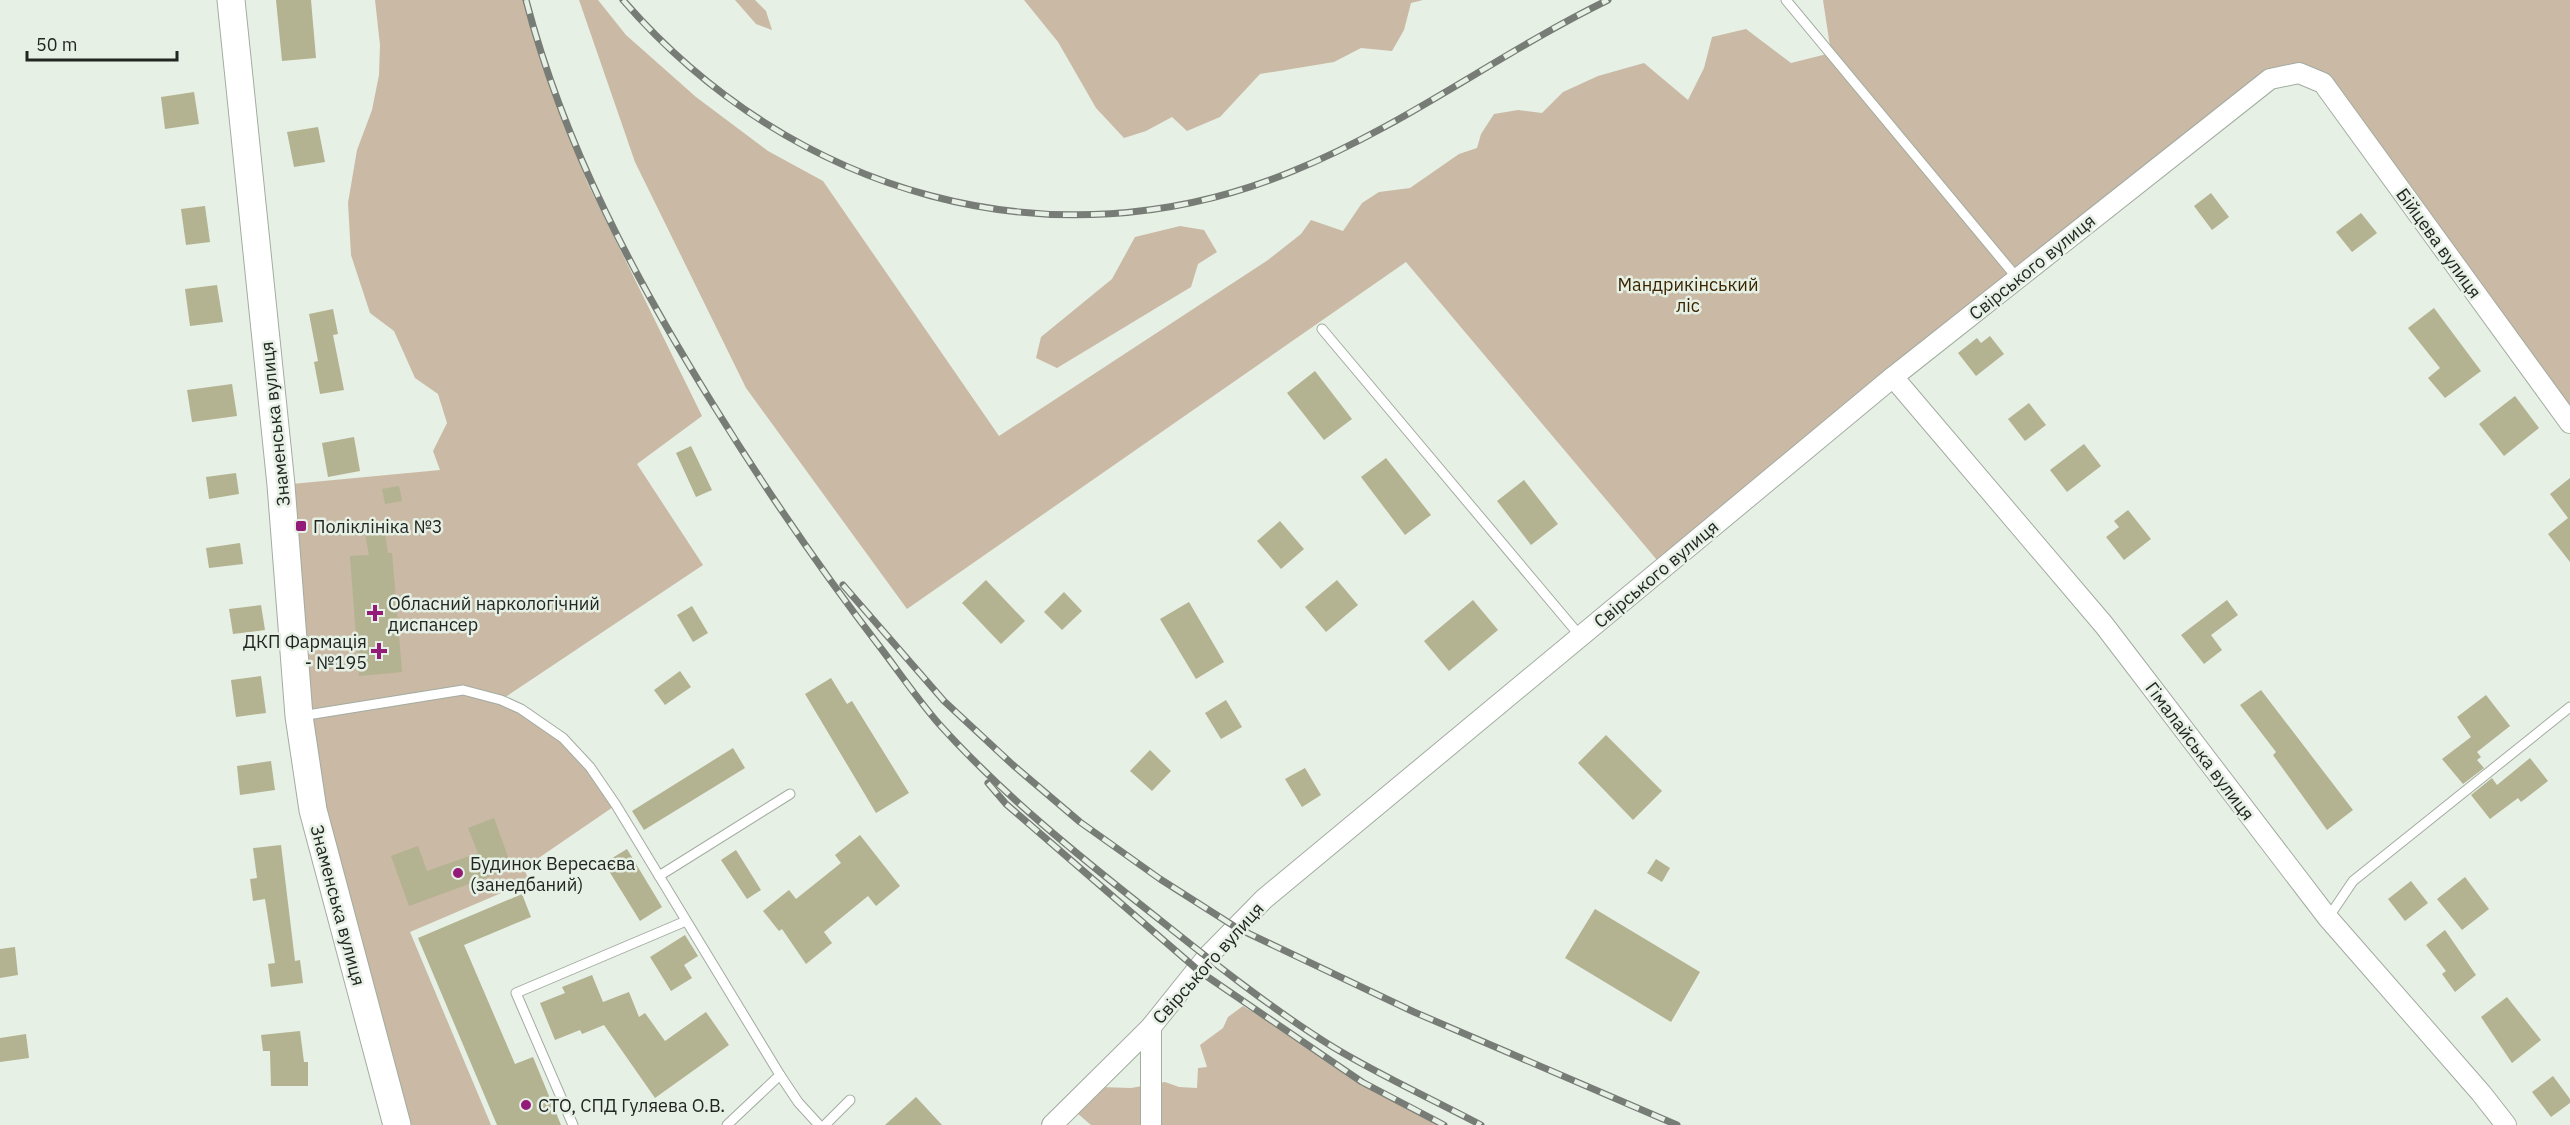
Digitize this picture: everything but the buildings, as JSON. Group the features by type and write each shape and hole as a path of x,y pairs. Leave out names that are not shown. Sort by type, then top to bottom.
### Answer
{"main road":[{"name":"Знаменська вулиця","path":"231,0 281,485 299,716 313,810 397,1125"}],"street":[{"name":"Свірського вулиця","path":"1052,1125 1151,1027 1208,957 1264,899 1581,637 1662,566 1893,377 2270,79 2299,73"},
{"name":"Бійцева вулиця","path":"2299,73 2323,83 2570,423"},
{"name":"Гімалайська вулиця","path":"1893,377 2104,625 2328,918 2481,1093 2506,1125"},
{"path":"1151,1027 1151,1125"}],"lane":[{"path":"1786,0 2018,279"},
{"path":"1322,329 1581,637"},
{"path":"299,716 463,690 521,709 563,738 590,767 780,1075 798,1102 819,1125"},
{"path":"2328,918 2353,880 2570,707"},
{"path":"659,876 790,794"},
{"path":"573,1125 516,993 686,921"},
{"path":"727,1125 780,1075"},
{"path":"825,1125 850,1100"}],"green space":[{"path":"375,0 525,0 534,33 587,182 702,416 637,464 703,565 501,700 563,738 616,805 524,868 529,881 410,932 491,1125 397,1125 313,810 281,485 440,470 433,451 447,423 438,394 415,378 394,331 370,313 351,255 348,203 357,150 372,110 379,75 380,45"},
{"name":"Мандрикінський ліс","path":"579,0 598,0 626,35 696,97 768,151 823,181 999,436 1268,260 1301,234 1311,220 1343,231 1362,203 1379,192 1410,188 1459,154 1477,148 1481,134 1494,114 1518,110 1542,113 1563,92 1598,76 1644,63 1688,100 1704,68 1712,37 1746,29 1791,63 1831,53 1823,0 2570,0 2570,423 2323,84 2270,79 1662,566 1406,262 907,609 746,388 635,162"},
{"path":"735,0 755,0 766,11 772,30 756,24"},
{"path":"1024,0 1423,0 1411,3 1404,30 1392,51 1361,48 1334,62 1260,74 1220,117 1187,131 1172,117 1146,131 1124,138 1096,108 1058,42"},
{"path":"1180,226 1204,230 1217,252 1198,264 1191,287 1057,368 1036,358 1041,337 1112,279 1135,237"},
{"path":"1243,1006 1439,1125 1091,1125 1070,1107 1099,1087 1131,1088 1165,1082 1179,1087 1197,1088 1198,1068 1207,1067 1200,1045 1223,1028 1228,1017"}],"railway":[{"path":"526,0 560,107 581,159 657,310 734,437 796,531 861,622 939,724 989,776 1043,824 1127,894 1242,984 1351,1058 1481,1125"},
{"path":"623,0 690,67 765,123 845,166 931,196 1019,212 1110,214 1202,200 1293,171 1374,133 1529,42 1608,0"},
{"path":"843,585 944,701 1013,765 1080,822 1160,879 1237,928 1414,1012 1677,1125"},
{"path":"988,783 1006,804 1199,971 1362,1082 1444,1125"}],"place":[{"name":"Поліклініка №3","path":"301,526"},
{"name":"Обласний наркологічний диспансер","path":"375,613"},
{"name":"ДКП Фармація - №195","path":"379,651"},
{"name":"Будинок Вересаєва (занедбаний)","path":"458,873"},
{"name":"СТО, СПД Гуляева О.В.","path":"526,1105"}]}
